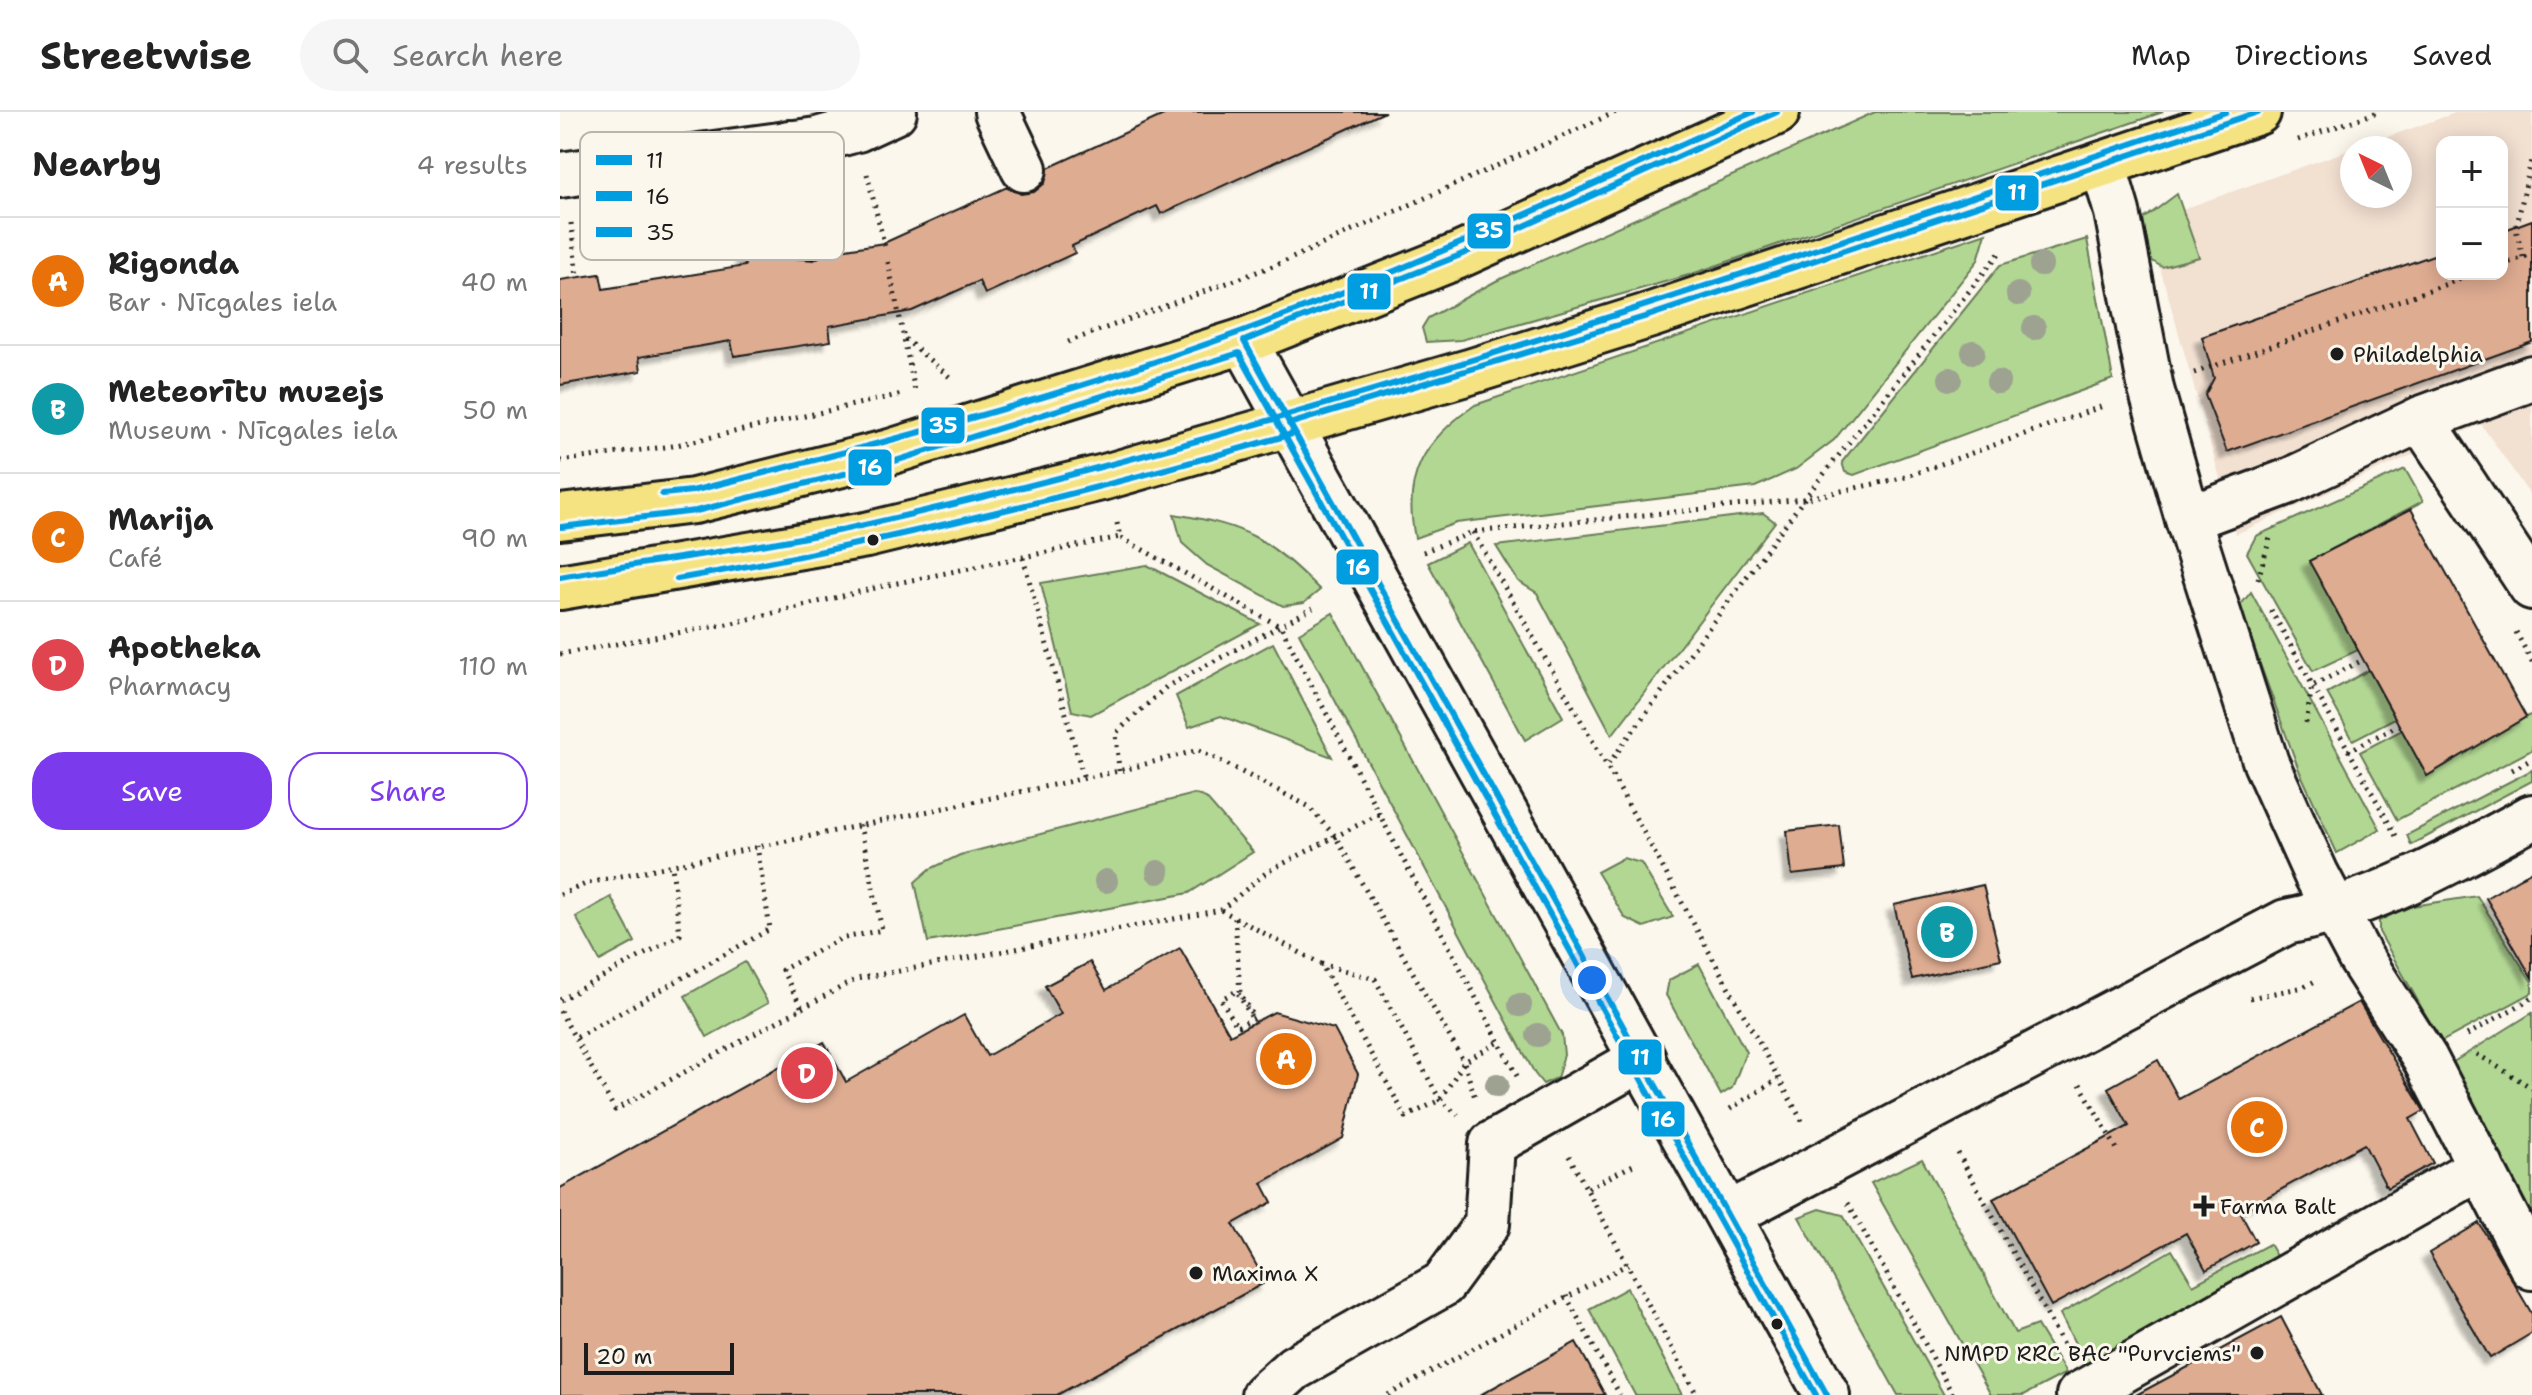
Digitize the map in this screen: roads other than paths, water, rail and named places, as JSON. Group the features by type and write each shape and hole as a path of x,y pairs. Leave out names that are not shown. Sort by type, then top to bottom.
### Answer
{"main road":[{"path":"560,517 694,501 890,452 1244,341 1458,256 1777,112"},
{"path":"560,587 866,535 1105,477 1651,315 2258,112"}],"street":[{"path":"997,112 1024,169"},
{"path":"832,132 876,121"},
{"path":"2103,164 2177,382 2188,519 2266,763 2360,957 2440,1050 2481,1167 2532,1267"},
{"path":"1244,341 1827,1395"},
{"path":"2188,519 2287,482 2421,419 2532,378"},
{"path":"2421,419 2528,576"},
{"path":"1728,1215 2286,922 2337,911 2418,879 2532,817"},
{"path":"1264,1395 1294,1368 1443,1284 1487,1224 1492,1144 1643,1058"},
{"path":"2084,1392 2481,1167"}],"place":[{"name":"Philadelphia","path":"2337,354"},
{"name":"Meteorītu muzejs","path":"1947,932"},
{"name":"Rigonda","path":"1286,1059"},
{"name":"Apotheka","path":"807,1073"},
{"name":"Marija","path":"2257,1127"},
{"name":"Farma Balt","path":"2204,1206"},
{"name":"Maxima X","path":"1196,1273"},
{"name":"NMPD RRC BAC \"Purvciems\"","path":"2257,1353"}]}
